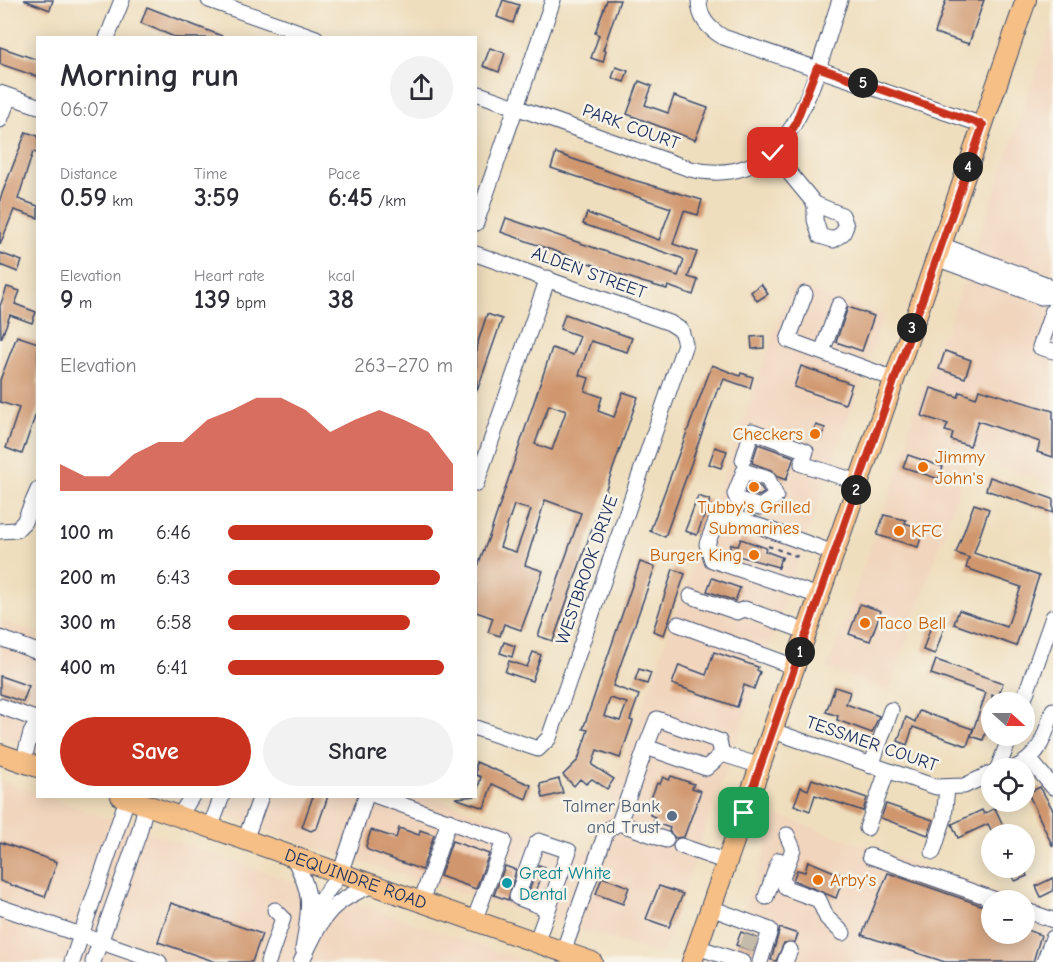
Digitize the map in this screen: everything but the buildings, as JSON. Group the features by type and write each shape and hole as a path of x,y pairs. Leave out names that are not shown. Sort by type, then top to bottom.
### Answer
{"main road":[{"path":"695,954 1026,0"},
{"path":"0,754 30,765"},
{"name":"DEQUINDRE ROAD","path":"123,798 592,962"}],"street":[{"path":"108,36 122,0"},
{"path":"209,0 310,36"},
{"path":"477,220 553,0"},
{"path":"699,0 701,16 706,25 723,37 983,125"},
{"name":"PARK COURT","path":"477,93 704,172 718,173 749,167 773,153 794,127 840,0"},
{"path":"0,120 4,95 36,105"},
{"path":"773,153 815,204"},
{"path":"939,252 1046,284 1053,300 1040,347 1053,351"},
{"name":"ALDEN STREET","path":"477,254 670,323 681,330 684,337"},
{"path":"477,481 548,278"},
{"path":"805,294 788,340 894,379"},
{"path":"822,352 839,305"},
{"name":"WESTBROOK DRIVE","path":"477,728 538,749 549,738 683,355 684,337"},
{"path":"742,460 753,431 807,450 802,464 858,482"},
{"path":"0,531 16,530 24,522 36,495"},
{"path":"819,596 712,560 707,544 716,521 731,516 834,553"},
{"path":"691,596 737,612 745,609 807,632"},
{"path":"1026,692 1053,616"},
{"path":"678,624 795,667"},
{"path":"0,638 36,651"},
{"path":"0,706 36,720"},
{"path":"871,766 891,710"},
{"path":"1032,758 1038,750 1053,710"},
{"path":"563,952 607,830 619,823 657,719 719,741 722,754"},
{"path":"30,765 31,734 36,725"},
{"name":"TESSMER COURT","path":"773,731 923,784 947,788 964,786 981,778"},
{"path":"646,747 706,768 722,754"},
{"path":"722,754 761,766"},
{"path":"1035,766 1053,787"},
{"path":"867,828 887,771"},
{"path":"933,852 941,829 947,788"},
{"path":"72,962 123,798"},
{"path":"179,817 191,798"},
{"path":"210,828 221,798"},
{"path":"245,840 260,798"},
{"path":"308,917 340,874 365,798"},
{"path":"383,798 504,841 474,921"},
{"path":"93,962 139,833 146,805"},
{"path":"421,902 449,821"},
{"path":"619,823 666,840"},
{"path":"766,897 789,832 793,849 783,878 786,888 819,900 826,918 843,933"},
{"path":"536,942 548,909 569,851 540,841 536,844 517,897 548,909"},
{"path":"681,846 727,862"},
{"path":"870,856 981,895"},
{"path":"293,857 306,882 308,917 301,962"},
{"path":"301,962 325,916 334,905 346,896 373,885"},
{"path":"0,907 159,962"},
{"path":"711,908 744,945"},
{"path":"268,962 283,918 275,910"},
{"path":"1035,914 1053,920"},
{"path":"695,954 744,945 770,930 760,962"},
{"path":"1044,962 1053,938"}],"path":[{"path":"768,546 802,558"},
{"path":"777,571 784,552"}],"shaded area":[{"path":"1053,23 1053,485 971,457 889,691 827,669 910,438 907,432 941,336 946,332"},
{"path":"791,284 884,315 662,955 315,848 172,798 435,798 591,853"},
{"path":"0,619 36,633 36,750 0,737"},
{"path":"0,780 36,793 36,798 49,798 528,962 0,962"},
{"path":"777,815 991,890 981,890 981,944 1035,944 1035,906 1053,912 1053,962 726,962"}],"tunnel":[{"path":"746,949 751,936"}],"place":[{"name":"Checkers","path":"815,434"},
{"name":"Jimmy John's","path":"923,467"},
{"name":"Tubby's Grilled Submarines","path":"754,487"},
{"name":"KFC","path":"899,531"},
{"name":"Burger King","path":"754,555"},
{"name":"Taco Bell","path":"865,623"},
{"name":"Talmer Bank and Trust","path":"672,816"},
{"name":"Arby's","path":"818,880"},
{"name":"Great White Dental","path":"507,883"}],"route":[{"path":"744,813 983,125 817,67 794,127 773,153"}]}
